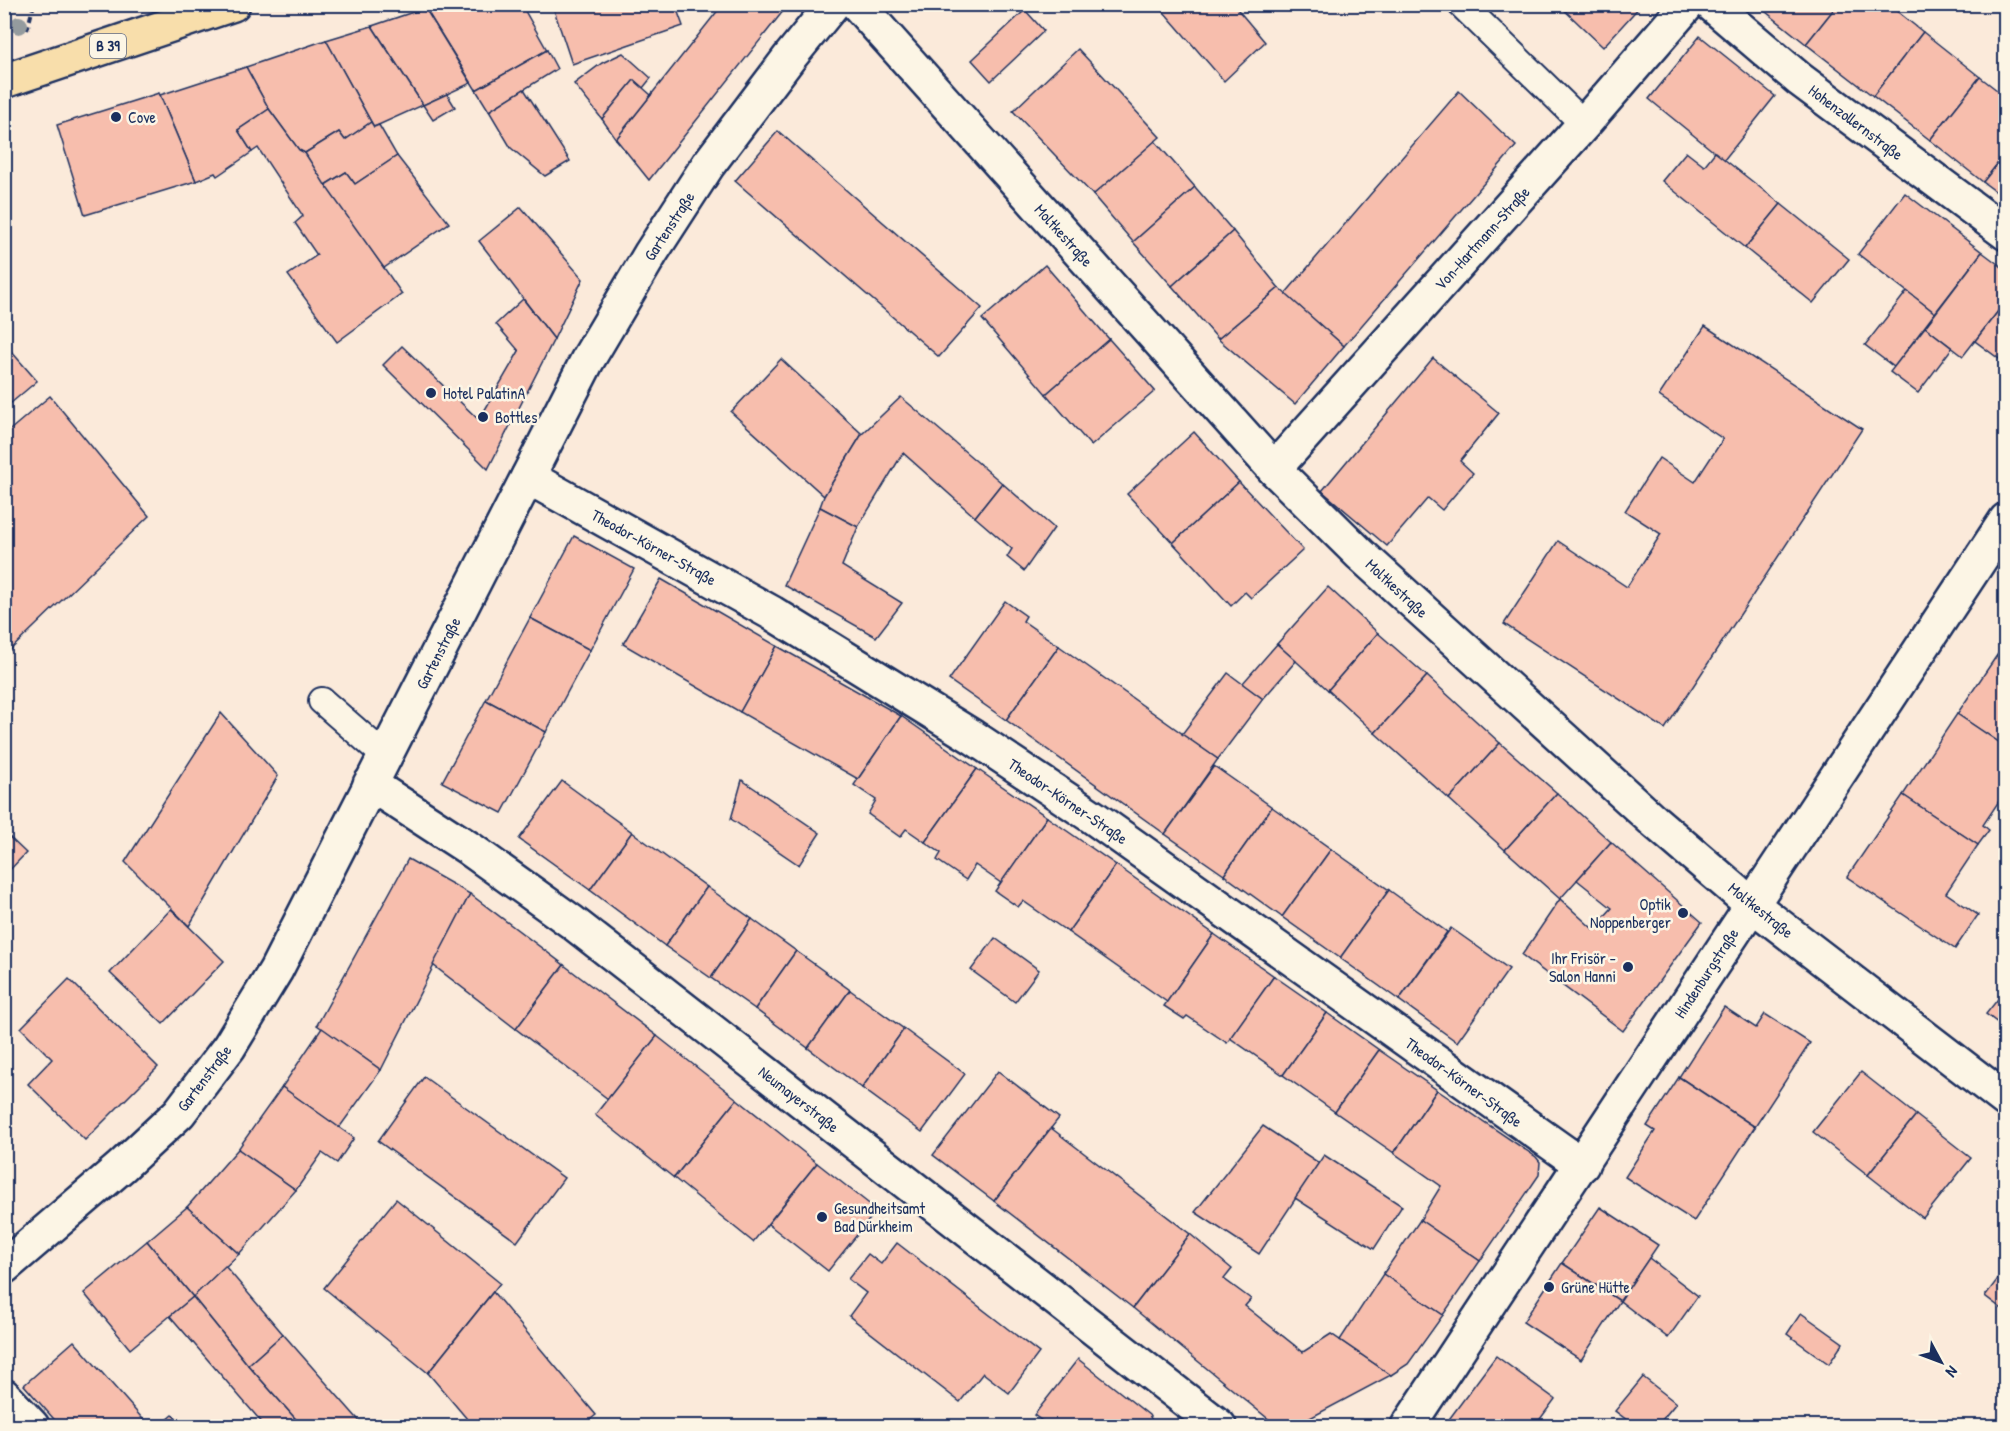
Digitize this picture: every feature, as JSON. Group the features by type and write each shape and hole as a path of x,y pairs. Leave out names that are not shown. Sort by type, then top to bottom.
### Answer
{"main road":[{"name":"B 39","path":"4,81 218,7"}],"street":[{"name":"Gartenstraße","path":"4,1267 122,1167 178,1113 229,1047 276,970 586,361 651,252 708,165 833,4"},
{"name":"Moltkestraße","path":"857,4 1274,469 1360,554 1654,821 1751,904 2006,1100"},
{"name":"Von-Hartmann-Straße","path":"1274,469 1584,124 1688,4"},
{"name":"Hohenzollernstraße","path":"1711,4 1799,79 2006,233"},
{"name":"Theodor-Körner-Straße","path":"528,477 772,613 973,736 1093,817 1582,1166"},
{"name":"Hindenburgstraße","path":"1408,1426 1582,1166 1751,904 2006,520"},
{"name":"Neumayerstraße","path":"370,784 470,849 572,922 1219,1426"},
{"path":"4,1396 32,1426"}],"lane":[{"path":"1461,4 1584,124"},
{"path":"322,701 385,756"}],"building":[{"path":"435,4 521,4 547,50 476,90 425,8"},
{"path":"552,4 675,4 683,26 572,64"},
{"path":"723,4 788,5 649,180 616,139"},
{"path":"1157,4 1233,4 1265,42 1224,81"},
{"path":"1558,4 1642,4 1603,47"},
{"path":"1756,4 1838,4 1806,44"},
{"path":"1838,4 1896,4 1893,8 1923,32 1873,96 1806,44"},
{"path":"425,8 471,83 423,105 372,26"},
{"path":"1025,10 1044,31 991,81 972,60"},
{"path":"372,26 423,105 374,127 326,40"},
{"path":"1923,32 1980,77 1930,140 1873,96"},
{"path":"1700,36 1775,96 1724,160 1649,99"},
{"path":"326,40 371,122 345,140 339,132 305,153 299,150 269,109 246,67"},
{"path":"1078,49 1160,137 1093,195 1013,111"},
{"path":"547,50 557,69 489,111 476,90"},
{"path":"623,53 651,78 643,88 634,80 602,119 574,84 602,63"},
{"path":"246,67 269,109 238,130 252,152 217,176 215,173 196,181 160,95"},
{"path":"1980,77 2006,97 2006,153 1983,182 1930,140"},
{"path":"634,80 651,95 616,139 602,119"},
{"path":"524,89 570,161 545,176 511,148 489,111"},
{"path":"1459,91 1516,146 1344,346 1285,294"},
{"path":"159,93 196,181 85,215 57,125"},
{"path":"447,94 455,107 433,120 423,105"},
{"path":"269,109 299,150 305,153 402,294 337,342 288,275 317,255 295,223 303,216 258,148 252,152 238,130"},
{"path":"371,122 374,127 379,125 397,156 355,184 346,172 325,185 305,153 339,132 345,140"},
{"path":"778,131 982,308 939,357 735,181"},
{"path":"1155,141 1195,187 1133,242 1093,195"},
{"path":"1686,152 1704,166 1715,152 1781,204 1745,248 1662,181"},
{"path":"2006,153 2006,199 1983,182"},
{"path":"397,156 449,223 384,268 325,185 346,172 355,184"},
{"path":"1195,187 1233,231 1172,286 1133,242"},
{"path":"1905,193 1982,252 1935,313 1858,254"},
{"path":"1781,204 1849,259 1813,303 1745,248"},
{"path":"521,207 583,279 554,339 479,241"},
{"path":"1233,231 1279,288 1218,339 1172,286"},
{"path":"1982,252 2006,270 2006,301 1963,356 1925,327"},
{"path":"1045,265 1109,339 1046,394 982,319"},
{"path":"1279,288 1344,346 1295,404 1218,339"},
{"path":"1907,291 1935,313 1894,367 1865,345"},
{"name":"Hotel PalatinA","path":"523,299 554,339 488,469 383,365 402,346 479,420 519,351 496,324"},
{"path":"2006,301 2006,364 1975,341"},
{"path":"1705,326 1862,429 1665,729 1504,624 1558,541 1627,587 1661,534 1625,511 1659,458 1695,482 1723,439 1659,396"},
{"path":"1925,327 1952,348 1918,393 1890,372"},
{"path":"1109,339 1155,391 1091,446 1046,394"},
{"path":"4,343 37,381 4,409"},
{"path":"1433,358 1499,413 1460,461 1473,473 1442,510 1428,498 1387,546 1322,491"},
{"path":"781,359 862,434 824,496 731,412"},
{"path":"50,396 149,516 4,656 4,435"},
{"path":"901,397 1002,483 975,517 903,453 858,527 820,507 824,496 862,434"},
{"path":"1194,432 1239,482 1173,543 1127,494"},
{"path":"1239,482 1303,550 1251,598 1245,592 1231,606 1173,543"},
{"path":"1002,483 1054,528 1024,571 1007,557 1012,549 975,517"},
{"path":"820,507 858,527 842,566 902,603 876,637 784,585"},
{"path":"574,536 634,569 590,650 530,618"},
{"path":"661,579 777,646 740,712 623,644"},
{"path":"1328,587 1378,633 1328,690 1277,644"},
{"path":"1005,601 1026,616 1023,621 1059,646 1006,720 949,680"},
{"path":"530,618 590,650 546,732 486,700"},
{"path":"1378,633 1427,676 1375,733 1328,690"},
{"path":"2006,642 2006,747 1957,714"},
{"path":"1277,644 1296,661 1263,699 1242,684"},
{"path":"777,646 901,716 858,779 740,712"},
{"path":"1059,646 1218,759 1165,834 1006,720"},
{"path":"1228,673 1263,699 1218,759 1182,734"},
{"path":"1427,676 1500,743 1449,799 1375,733"},
{"path":"486,700 546,732 502,813 442,782"},
{"path":"221,713 278,776 189,926 125,862"},
{"path":"1957,714 2006,747 2006,806 1999,801 1983,825 1989,830 1978,845 1903,795"},
{"path":"901,716 977,769 925,842 906,829 900,837 868,814 876,800 854,785"},
{"path":"1500,743 1557,793 1505,850 1449,799"},
{"path":"1214,766 1272,807 1224,875 1165,834"},
{"path":"977,769 1047,817 1001,883 975,865 966,880 937,860 941,853 925,842"},
{"path":"742,780 820,833 799,865 731,819"},
{"path":"562,781 632,832 590,890 519,839"},
{"path":"1557,793 1611,842 1560,899 1505,850"},
{"path":"1903,795 1978,845 1946,893 1978,915 1955,949 1847,877"},
{"path":"1272,807 1331,849 1282,917 1224,875"},
{"path":"1047,817 1116,865 1068,932 1023,901 1018,907 995,891"},
{"path":"2006,828 2006,843 1998,838"},
{"path":"4,832 26,853 4,876"},
{"path":"632,832 707,887 665,946 590,890"},
{"path":"1611,842 1702,922 1623,1031 1522,955 1560,899 1593,929 1612,908 1577,880"},
{"path":"1331,849 1389,890 1340,958 1282,917"},
{"path":"408,859 470,894 381,1070 317,1025"},
{"path":"1116,865 1214,934 1167,1002 1068,932"},
{"path":"707,887 752,919 711,978 665,946"},
{"path":"1389,890 1447,932 1399,1000 1340,958"},
{"path":"470,894 564,965 516,1029 433,965"},
{"path":"171,909 224,961 163,1024 110,973"},
{"path":"752,919 796,951 755,1009 711,978"},
{"path":"1451,928 1509,969 1457,1042 1399,1000"},
{"path":"1214,934 1274,976 1227,1043 1187,1016 1184,1019 1164,1006"},
{"path":"995,938 1039,970 1015,1002 971,970"},
{"path":"796,951 850,990 808,1048 755,1009"},
{"path":"564,965 657,1036 608,1099 516,1029"},
{"path":"1274,976 1327,1013 1283,1075 1230,1038"},
{"path":"69,979 158,1067 85,1140 28,1084 52,1059 21,1028"},
{"path":"2006,989 2006,1029 1986,1014"},
{"path":"850,990 904,1029 862,1088 808,1048"},
{"path":"1724,1007 1756,1028 1765,1014 1810,1043 1755,1127 1679,1077"},
{"path":"1327,1013 1379,1050 1335,1112 1283,1075"},
{"path":"322,1028 381,1070 339,1128 282,1087"},
{"path":"904,1029 965,1074 922,1132 862,1088"},
{"path":"657,1036 737,1099 674,1178 595,1115"},
{"path":"1379,1050 1437,1090 1394,1153 1335,1112"},
{"path":"998,1071 1059,1118 994,1201 933,1155"},
{"path":"1861,1072 1916,1115 1868,1175 1813,1132"},
{"path":"424,1077 564,1178 517,1242 378,1141"},
{"path":"1679,1077 1755,1127 1694,1221 1625,1177 1655,1131 1647,1126"},
{"path":"282,1087 354,1138 337,1163 322,1153 296,1190 238,1149"},
{"path":"1437,1090 1536,1157 1540,1162 1539,1175 1480,1261 1420,1220 1441,1186 1394,1153"},
{"path":"737,1099 817,1163 753,1242 674,1178"},
{"path":"1916,1115 1971,1158 1923,1218 1868,1175"},
{"path":"1263,1126 1319,1163 1259,1254 1195,1212"},
{"path":"1051,1128 1190,1234 1133,1308 994,1201"},
{"path":"238,1149 296,1190 239,1254 187,1207"},
{"path":"1324,1155 1402,1206 1374,1249 1295,1198"},
{"name":"Gesundheitsamt Bad Dürkheim","path":"817,1163 877,1210 828,1271 768,1224"},
{"path":"396,1199 500,1283 428,1373 324,1288"},
{"path":"187,1207 239,1254 193,1297 147,1241"},
{"path":"1600,1207 1658,1245 1620,1301 1562,1263"},
{"path":"1420,1220 1480,1261 1443,1315 1383,1274"},
{"path":"1190,1234 1232,1269 1224,1279 1251,1299 1245,1306 1303,1352 1331,1334 1391,1375 1295,1426 1277,1426 1133,1308"},
{"path":"147,1241 193,1297 130,1349 84,1293"},
{"path":"897,1243 1039,1353 1009,1393 983,1373 960,1402 849,1316 866,1293 848,1279 868,1254 881,1264"},
{"path":"1649,1258 1698,1296 1668,1338 1620,1301"},
{"path":"1562,1263 1620,1301 1581,1360 1523,1322"},
{"path":"225,1266 283,1334 248,1365 193,1297"},
{"path":"2006,1268 2006,1312 1985,1296"},
{"path":"1383,1274 1443,1315 1408,1364 1391,1375 1340,1340"},
{"path":"493,1292 596,1415 582,1426 473,1426 428,1373"},
{"path":"193,1297 248,1365 302,1426 265,1426 170,1316"},
{"path":"1801,1313 1843,1343 1829,1364 1787,1334"},
{"path":"283,1334 364,1426 302,1426 248,1365"},
{"path":"74,1341 149,1426 60,1426 24,1385"},
{"path":"1496,1356 1555,1399 1535,1426 1444,1426"},
{"path":"1078,1359 1149,1415 1155,1426 1049,1426 1034,1415"},
{"path":"1643,1377 1676,1403 1657,1426 1635,1426 1615,1411"},
{"path":"173,1415 183,1426 160,1426"}],"place":[{"name":"Cove","path":"116,117"},
{"name":"Hotel PalatinA","path":"431,393"},
{"name":"Bottles","path":"483,417"},
{"name":"Optik Noppenberger","path":"1683,913"},
{"name":"Ihr Frisör - Salon Hanni","path":"1628,967"},
{"name":"Gesundheitsamt Bad Dürkheim","path":"822,1217"},
{"name":"Grüne Hütte","path":"1549,1287"}]}
